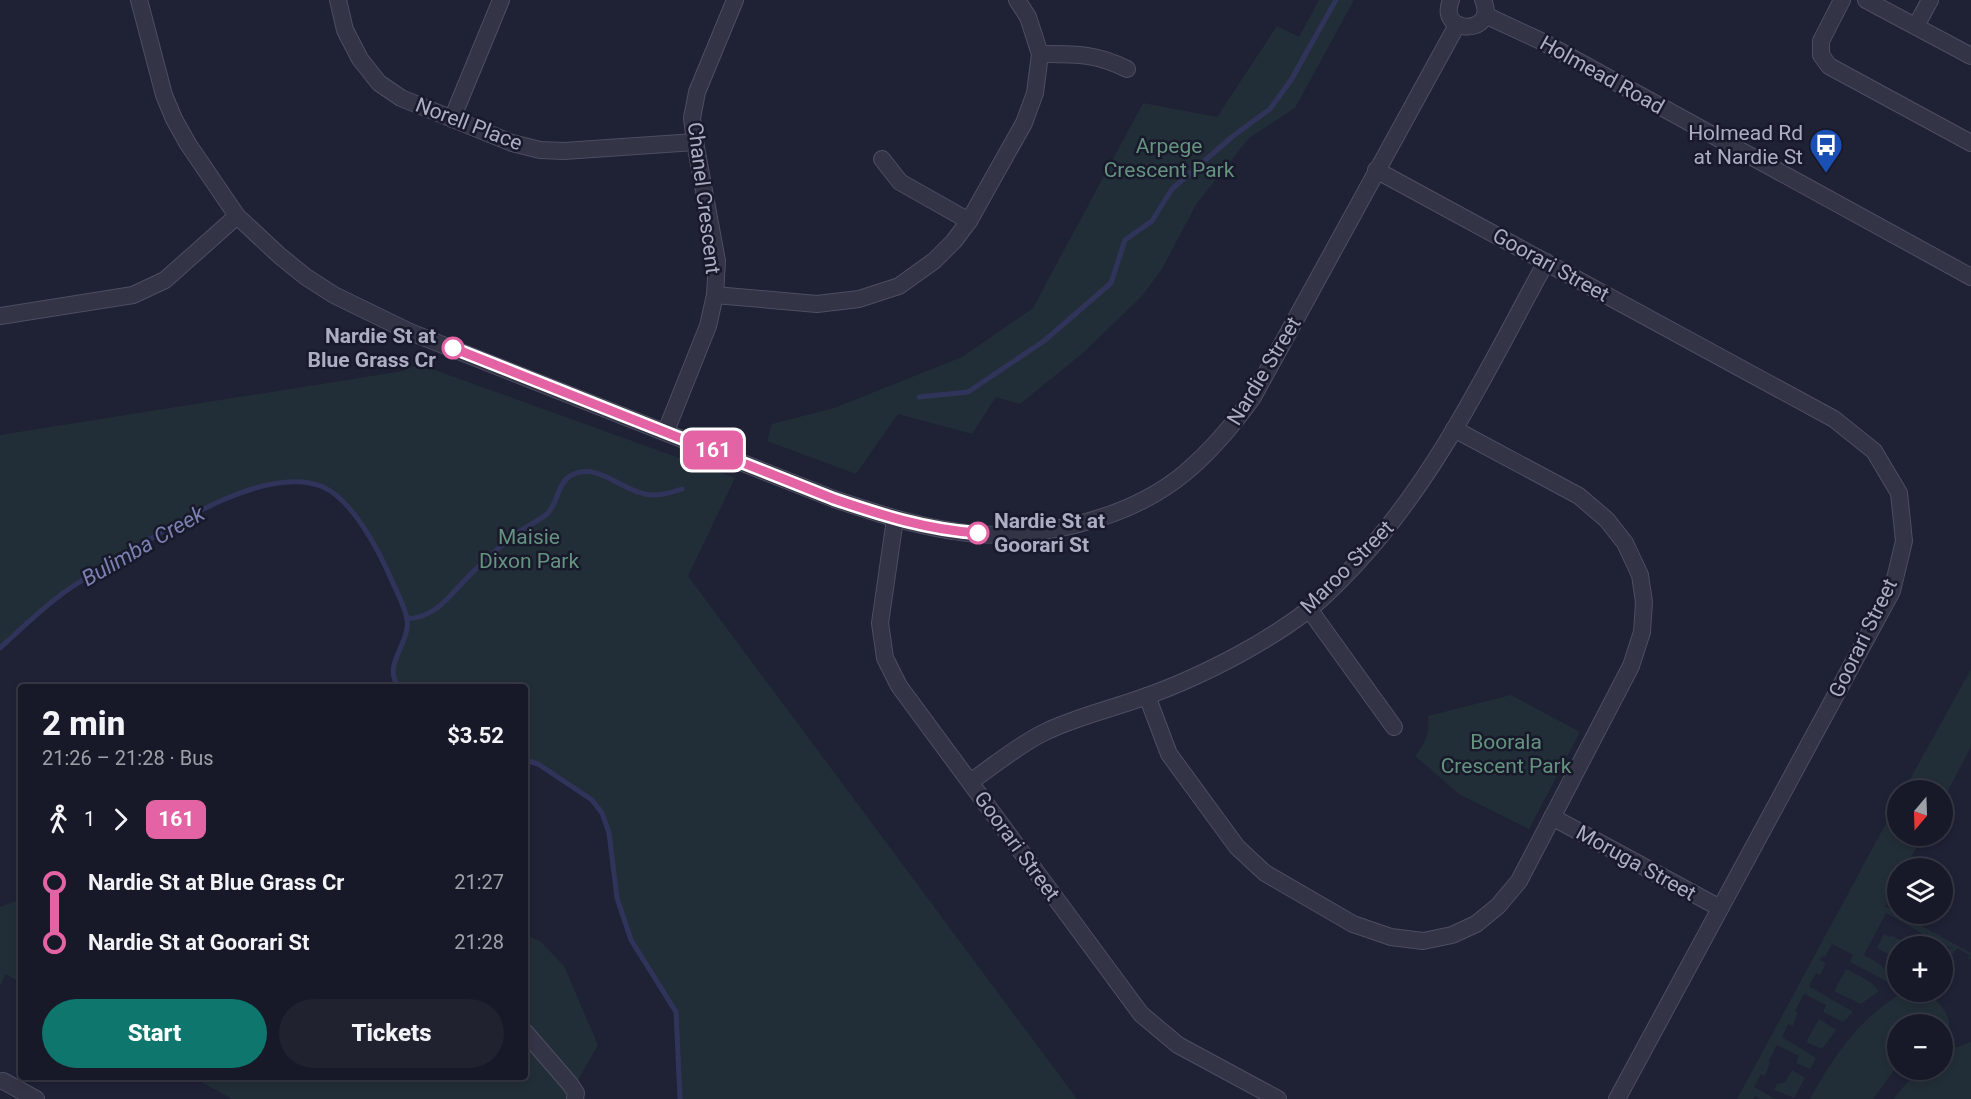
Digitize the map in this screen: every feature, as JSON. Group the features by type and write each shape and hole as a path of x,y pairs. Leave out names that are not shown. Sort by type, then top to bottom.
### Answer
{"street":[{"name":"Nardie Street","path":"139,0 157,70 174,119 202,166 237,216 280,256 306,277 334,295 410,332 834,499 895,519 955,532 1000,535 1053,531 1098,519 1141,502 1185,473 1225,436 1253,397 1457,25"},
{"name":"Norell Place","path":"338,0 345,30 360,59 379,83 401,98 512,143 540,150 564,152 695,141"},
{"path":"452,119 501,0"},
{"name":"Chanel Crescent","path":"666,431 708,326 715,295 717,261 692,118 697,92 735,0"},
{"path":"715,295 817,304 859,299 899,286 934,261 954,241 969,221 1024,123 1035,93 1040,54 1028,17 1017,0"},
{"path":"1451,0 1450,17 1457,25 1463,27 1474,27 1479,24 1484,7"},
{"path":"1842,0 1821,41 1821,55 1829,66 1971,143"},
{"path":"1866,0 1971,57"},
{"path":"1916,26 1930,0"},
{"name":"Holmead Road","path":"1484,7 1543,42 1971,277"},
{"path":"1040,54 1080,54 1108,59 1127,69"},
{"path":"882,159 900,182 969,221"},
{"name":"Goorari Street","path":"1376,170 1834,419 1874,451 1899,493 1904,541 1892,591 1617,1099"},
{"path":"0,316 133,295 165,280 237,216"},
{"name":"Maroo Street","path":"970,783 1019,747 1046,732 1147,696 1196,676 1238,654 1309,609 1337,584 1402,511 1431,468 1546,262"},
{"path":"1147,696 1169,754 1237,847 1265,873 1353,924 1391,937 1424,940 1452,935 1476,924 1497,906 1519,881 1632,666 1642,632 1644,602 1640,574 1625,543 1607,520 1580,496 1454,429"},
{"name":"Goorari Street","path":"895,519 880,623 885,658 899,686 1142,1014 1178,1045 1278,1099"},
{"path":"1309,609 1394,727"},
{"name":"Moruga Street","path":"1552,817 1720,908"},
{"path":"528,1035 570,1084 576,1093 575,1099"},
{"path":"3,1081 36,1099"}],"green space":[{"name":"Arpege Crescent Park","path":"1319,0 1354,0 1295,108 1249,138 1197,203 1162,269 1142,296 1083,353 1020,404 996,397 972,434 898,414 856,474 767,441 772,424 834,408 962,357 1033,308 1143,103 1217,117 1277,26 1299,37"},
{"name":"Maisie Dixon Park","path":"418,364 735,478 688,576 1077,1099 680,1099 676,1012 631,940 617,898 609,833 602,813 592,800 538,764 528,761 528,684 397,684 393,670 407,628 403,605 364,528 345,503 323,487 300,482 274,484 246,491 218,502 80,581 43,609 0,648 0,435 403,371"},
{"path":"1971,669 1971,747 1953,781 1910,780"},
{"name":"Boorala Crescent Park","path":"1511,695 1580,732 1529,829 1459,794 1415,756 1426,738 1428,716"},
{"path":"1887,822 1887,846 1917,846 1911,858 1887,858 1887,902 1885,906 1887,914 1864,955 1884,968 1887,972 1887,981 1850,962 1853,955 1832,944 1825,957 1822,956 1820,960 1826,963 1820,975 1816,973 1809,986 1853,1012 1843,1022 1823,1012 1826,1005 1804,994 1795,1011 1798,1013 1793,1026 1788,1024 1782,1037 1816,1058 1810,1069 1796,1063 1799,1056 1777,1045 1768,1062 1770,1063 1765,1076 1761,1074 1754,1087 1776,1099 1760,1099 1755,1096 1753,1099 1737,1099"},
{"path":"18,900 18,981 6,974 0,986 0,907"},
{"path":"1905,924 1918,924 1940,936 1926,936"},
{"path":"1884,934 1888,936 1887,954 1877,948"},
{"path":"528,936 541,942 564,966 598,1045 567,1099 232,1099 197,1080 528,1080"},
{"path":"1953,943 1971,953 1971,960 1968,958 1969,955 1957,948 1953,954"},
{"path":"1846,969 1869,981 1879,991 1861,1004 1834,991"},
{"path":"1888,1002 1937,1002 1946,1014 1887,1014 1887,1080 1873,1099 1810,1099 1839,1052 1874,1013"},
{"path":"1819,1019 1836,1030 1822,1049 1806,1042"},
{"path":"1971,1042 1971,1099 1893,1099 1909,1080 1953,1080 1953,1048"},
{"path":"1792,1070 1805,1078 1794,1098 1774,1090 1777,1084 1785,1082"}],"waterway":[{"path":"919,397 968,392 1044,341 1111,283 1125,240 1152,221 1172,189 1233,136 1270,109 1291,80 1336,0"},
{"path":"407,619 425,615 440,606 500,547 521,530 547,514 562,484 570,476 579,472 596,473 649,495 665,494 682,489"},
{"name":"Bulimba Creek","path":"0,648 43,609 80,581 190,516 246,491 274,484 300,482 323,487 345,503 373,542 387,569 407,619 405,637 393,670 397,684"},
{"name":"Bulimba Creek","path":"528,761 538,764 592,800 602,813 609,833 617,898 631,940 676,1012 680,1099"}],"bus line":[{"name":"161","path":"453,348 834,499 895,519 955,532 978,533"}],"place":[{"name":"Holmead Rd at Nardie St","path":"1826,174"},
{"name":"Nardie St at Blue Grass Cr","path":"453,348"},
{"name":"Nardie St at Goorari St","path":"978,533"}]}
